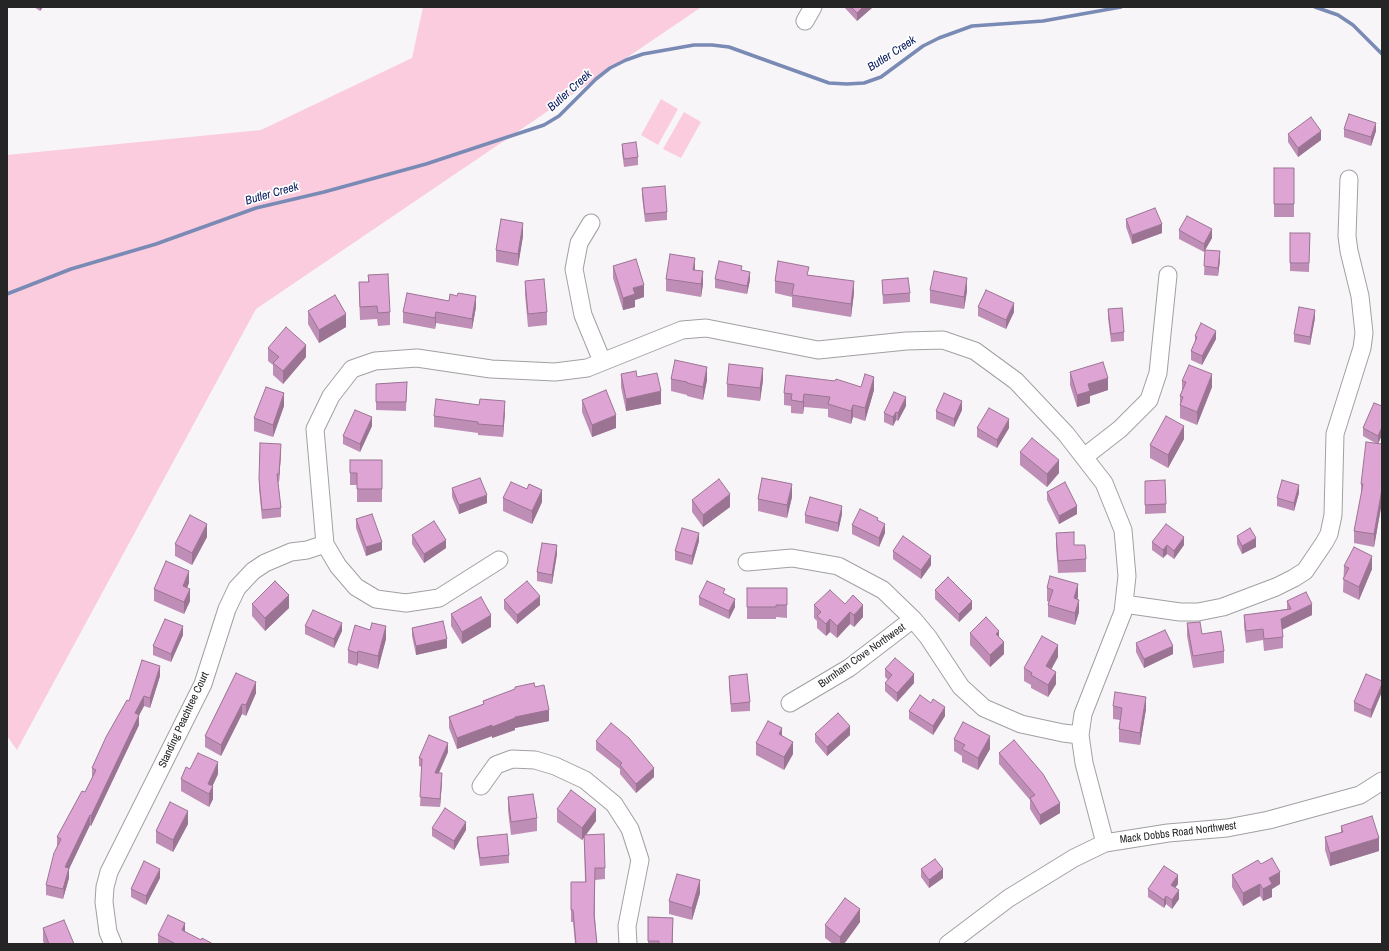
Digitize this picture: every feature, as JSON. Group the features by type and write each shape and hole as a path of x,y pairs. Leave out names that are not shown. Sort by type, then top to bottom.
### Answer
{"street":[{"path":"1124,604 1180,612 1198,612 1223,607 1276,587 1305,571 1329,534 1334,514 1335,434 1362,348 1364,333 1360,296 1349,251 1349,179"},
{"path":"591,223 579,243 574,269 583,315 602,361"},
{"path":"1084,457 1120,429 1149,400 1158,373 1168,275"},
{"path":"499,560 438,598 406,603 376,599 356,587 338,566 325,544 315,429 331,396 352,369 375,360 417,358 491,369 555,372 587,368 682,330 706,328 818,350 906,341 943,340 975,351 1016,381 1066,434 1104,483 1122,530 1127,576 1124,604 1118,627 1092,686 1083,714 1080,735 1084,763 1105,843"},
{"name":"Standing Peachtree Court","path":"113,944 108,932 104,902 105,887 109,872 203,684 227,608 237,588 253,571 265,563 291,552 307,550 325,544"},
{"path":"747,562 792,558 838,566 883,590 928,637 960,686 984,708 1020,724 1080,735"},
{"name":"Burnham Cove Northwest","path":"790,703 848,668 913,620"},
{"path":"481,786 496,765 512,759 535,760 555,766 585,780 614,804 630,829 640,860 627,926 628,944"},
{"name":"Mack Dobbs Road Northwest","path":"948,944 1009,898 1074,858 1105,843 1168,833 1226,828 1269,820 1360,795 1382,781"}],"shaded area":[{"path":"423,7 700,8 256,309 17,750 7,736 7,155 261,130 412,58"},
{"path":"661,99 678,109 658,145 641,135"},
{"path":"684,112 701,122 681,158 663,149"}],"building":[{"path":"851,7 863,7 857,13"},
{"path":"1349,114 1376,123 1371,137 1344,129"},
{"path":"1311,117 1321,131 1298,148 1288,134"},
{"path":"636,142 638,157 624,159 622,144"},
{"path":"1274,168 1294,168 1294,204 1274,204"},
{"path":"665,186 667,212 645,214 642,188"},
{"path":"1155,208 1162,224 1132,235 1126,219"},
{"path":"1187,216 1212,229 1204,244 1179,230"},
{"path":"501,219 523,223 518,254 496,250"},
{"path":"1290,233 1310,233 1309,263 1290,263"},
{"path":"1205,250 1220,251 1218,268 1204,266"},
{"path":"670,254 695,258 693,270 703,271 701,284 666,279"},
{"path":"636,259 644,285 633,288 635,294 623,298 613,266"},
{"path":"719,261 742,266 741,270 750,272 747,286 715,279"},
{"path":"778,261 809,267 807,275 854,281 851,304 792,295 794,284 775,281"},
{"path":"934,271 967,278 964,297 930,290"},
{"path":"388,274 390,312 378,313 377,306 360,307 359,282 369,282 368,275"},
{"path":"908,278 910,293 883,295 882,280"},
{"path":"544,279 547,312 528,314 525,281"},
{"path":"986,290 1014,303 1006,320 978,307"},
{"path":"407,293 449,301 450,294 457,296 458,293 476,296 472,319 436,312 435,318 403,312"},
{"path":"335,295 346,314 319,330 308,311"},
{"path":"1299,307 1315,310 1310,337 1294,334"},
{"path":"1122,308 1124,332 1111,334 1108,309"},
{"path":"1201,323 1216,331 1202,356 1191,351 1197,337 1195,336"},
{"path":"286,327 306,345 283,371 273,363 279,357 268,348"},
{"path":"675,360 707,367 703,387 671,379"},
{"path":"1103,362 1108,378 1088,384 1090,391 1077,395 1070,372"},
{"path":"729,364 763,368 760,388 727,384"},
{"path":"1189,365 1212,374 1197,412 1180,405 1183,397 1180,396 1186,382 1182,381"},
{"path":"636,371 637,377 657,373 661,391 626,399 621,374"},
{"path":"865,374 874,377 865,408 853,405 851,411 828,404 830,397 804,394 803,402 791,400 792,394 784,393 786,375 835,381 836,379 861,387"},
{"path":"407,382 406,402 376,402 376,384"},
{"path":"266,387 284,393 273,425 254,418"},
{"path":"606,390 616,415 592,425 582,400"},
{"path":"894,392 906,397 898,413 896,412 893,417 884,413"},
{"path":"944,393 962,401 954,419 936,411"},
{"path":"436,399 479,405 480,399 505,401 503,426 478,424 478,422 434,416"},
{"path":"1374,403 1382,406 1382,427 1378,436 1363,428"},
{"path":"989,408 1009,419 997,440 977,428"},
{"path":"355,410 372,417 360,444 343,436"},
{"path":"1166,416 1184,426 1168,455 1150,445"},
{"path":"1032,438 1059,460 1047,474 1020,452"},
{"path":"1366,442 1382,444 1382,489 1374,534 1354,531 1363,484 1361,484"},
{"path":"260,443 281,444 279,474 277,474 281,508 262,510 259,479"},
{"path":"350,460 382,460 382,489 357,489 357,473 350,473"},
{"path":"480,478 487,495 459,505 452,488"},
{"path":"762,478 792,484 787,505 758,499"},
{"path":"719,479 730,494 703,515 692,500"},
{"path":"1165,480 1166,504 1145,505 1145,481"},
{"path":"1282,480 1299,485 1294,503 1277,498"},
{"path":"511,482 527,489 529,484 542,490 532,511 503,498"},
{"path":"1065,482 1077,506 1059,516 1047,492"},
{"path":"810,497 842,506 838,523 805,515"},
{"path":"860,509 878,518 877,520 885,524 879,538 852,525"},
{"path":"372,514 382,542 366,547 356,519"},
{"path":"190,515 207,524 192,553 175,544"},
{"path":"434,521 446,540 424,554 412,535"},
{"path":"1166,524 1184,537 1174,551 1167,545 1163,550 1152,542"},
{"path":"682,528 699,533 692,556 675,551"},
{"path":"1250,528 1256,538 1242,546 1237,536"},
{"path":"1074,532 1074,545 1085,545 1086,559 1058,561 1056,533"},
{"path":"903,536 931,556 921,570 893,551"},
{"path":"542,543 557,545 552,575 537,572"},
{"path":"1354,547 1372,556 1359,587 1343,579 1349,568 1344,566"},
{"path":"166,561 189,571 183,586 190,589 184,602 154,589"},
{"path":"1050,576 1078,584 1074,598 1079,600 1075,613 1048,605 1053,590 1047,588"},
{"path":"948,577 972,601 959,614 935,590"},
{"path":"275,581 289,595 265,618 252,604"},
{"path":"527,581 540,596 517,615 504,600"},
{"path":"707,581 725,589 723,593 735,599 729,611 699,597"},
{"path":"747,588 787,588 787,605 776,605 776,607 747,607"},
{"path":"830,590 845,604 853,595 863,605 854,615 850,612 837,626 830,619 826,624 817,616 821,612 814,605"},
{"path":"1306,592 1312,604 1281,619 1283,637 1264,639 1263,629 1246,631 1244,615 1291,609 1287,601"},
{"path":"481,597 491,615 462,632 451,614"},
{"path":"313,610 342,623 334,639 305,626"},
{"path":"986,617 999,631 996,634 1004,642 990,655 970,633"},
{"path":"165,619 183,626 171,654 153,646"},
{"path":"443,621 447,639 416,646 412,628"},
{"path":"1200,622 1202,634 1221,631 1224,651 1193,656 1187,623"},
{"path":"372,623 386,626 378,656 348,650 355,625 370,630"},
{"path":"1165,630 1173,646 1144,659 1136,643"},
{"path":"1042,636 1058,645 1046,666 1056,672 1048,685 1031,675 1032,673 1024,668"},
{"path":"895,658 914,674 897,693 885,683 892,675 885,669"},
{"path":"142,660 160,666 150,698 144,696 135,713 139,715 65,867 69,868 63,889 46,885 54,853 61,839 57,837 82,791 85,792 96,770 92,768 106,737 127,700 129,701"},
{"path":"236,673 256,682 246,705 242,704 221,745 205,736"},
{"path":"747,674 750,702 731,704 729,676"},
{"path":"1366,674 1382,681 1371,710 1354,702"},
{"path":"534,683 535,687 544,685 549,710 515,717 492,727 492,725 457,738 449,717 484,704 483,701 515,689 515,687"},
{"path":"1115,692 1146,697 1140,733 1119,729 1122,708 1113,706"},
{"path":"920,695 931,703 933,699 945,707 933,726 909,711"},
{"path":"838,713 850,726 827,747 815,734"},
{"path":"768,721 782,728 779,734 793,742 784,757 756,743"},
{"path":"963,722 990,736 978,758 962,749 965,745 954,739"},
{"path":"611,723 629,738 654,768 636,784 620,765 622,763 596,741"},
{"path":"429,735 448,743 435,773 442,773 440,799 420,797 422,759 419,758"},
{"path":"1014,740 1043,774 1060,803 1040,815 1030,798 1035,795 999,753"},
{"path":"198,753 218,762 208,784 213,786 209,794 181,779 186,767 190,769"},
{"path":"571,790 596,809 582,828 557,809"},
{"path":"533,794 537,818 511,822 508,797"},
{"path":"170,802 188,811 173,840 156,831"},
{"path":"445,808 466,822 454,841 432,828"},
{"path":"1372,816 1379,838 1330,853 1325,837 1343,832 1341,826"},
{"path":"507,834 509,855 480,858 477,837"},
{"path":"604,834 605,868 595,868 594,915 597,944 576,944 573,910 571,910 571,882 586,882 584,835"},
{"path":"1272,858 1280,872 1269,878 1272,884 1263,889 1260,884 1243,893 1232,875 1258,860 1261,864"},
{"path":"935,859 943,869 929,880 921,869"},
{"path":"144,861 160,869 146,896 131,889"},
{"path":"1164,866 1178,875 1171,885 1179,890 1172,900 1166,896 1164,900 1148,889"},
{"path":"677,874 700,880 692,908 669,901"},
{"path":"845,898 860,909 840,937 825,925"},
{"path":"168,915 185,923 182,930 201,940 202,938 213,944 176,944 158,935"},
{"path":"648,917 673,918 672,944 659,944 659,941 648,941"},
{"path":"64,920 74,944 49,944 43,928"}],"waterway":[{"name":"Butler Creek","path":"7,294 71,269 156,244 256,208 324,192 426,164 544,125 559,116 596,79 610,68 643,54 694,45 729,47 829,83 864,83 881,77 923,46 939,38 972,26 1043,21 1121,7"},
{"name":"Butler Creek","path":"1315,7 1338,15 1353,25 1382,54"}]}
